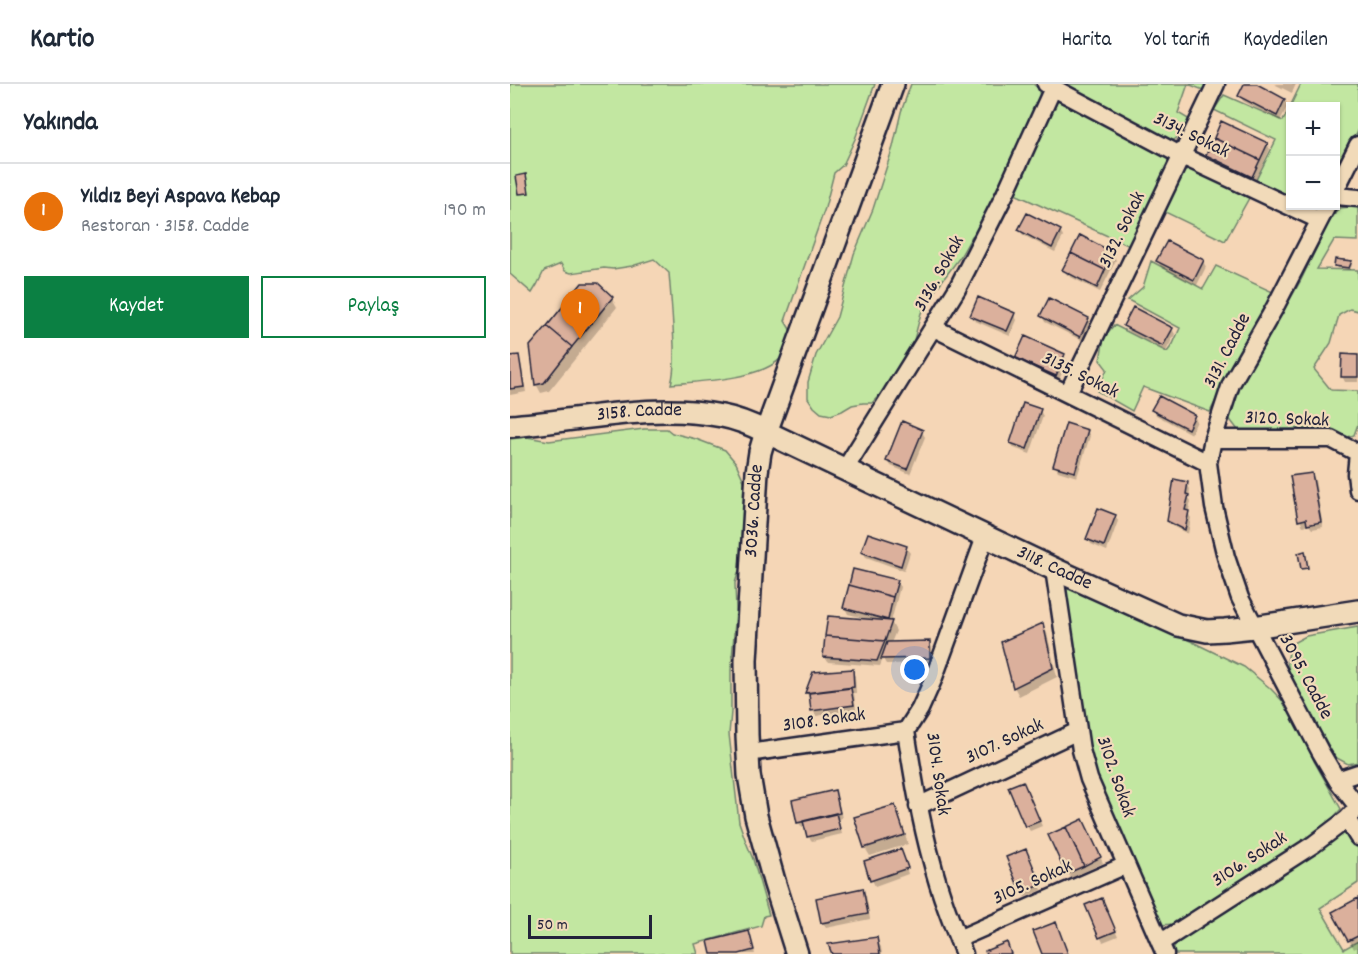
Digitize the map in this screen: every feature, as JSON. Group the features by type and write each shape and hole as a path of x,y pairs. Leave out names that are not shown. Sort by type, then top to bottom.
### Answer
{"street":[{"name":"3036. Cadde","path":"797,954 756,816 748,753 746,660 756,483 760,452 766,432 893,84"},
{"name":"3132. Sokak","path":"1068,393 1216,84"},
{"name":"3134. Sokak","path":"1049,86 1182,156 1323,213"},
{"name":"3136. Sokak","path":"844,469 957,289 1005,194 1049,86"},
{"path":"1340,179 1358,145"},
{"path":"1340,196 1358,198"},
{"name":"3131. Cadde","path":"1254,627 1240,598 1226,556 1214,507 1208,463 1230,384 1274,309 1323,213"},
{"name":"3135. Sokak","path":"934,328 1208,463"},
{"name":"3158. Cadde","path":"510,426 637,412 680,412 723,416 766,432"},
{"name":"3118. Cadde","path":"766,432 985,537 1178,625 1207,631 1254,627 1358,611"},
{"name":"3120. Sokak","path":"1213,439 1331,439 1358,453"},
{"path":"1358,453 1356,474 1358,490"},
{"name":"3104. Sokak","path":"961,946 932,865 918,806 906,731 920,709 933,680 985,537"},
{"name":"3102. Sokak","path":"1054,569 1081,750 1089,779 1163,948"},
{"name":"3095. Cadde","path":"1254,627 1354,811 1358,837"},
{"name":"3108. Sokak","path":"748,753 906,731"},
{"name":"3107. Sokak","path":"918,806 1078,731"},
{"path":"1337,780 1358,773"},
{"name":"3106. Sokak","path":"1163,948 1314,844 1354,811"},
{"name":"3105. Sokak","path":"961,946 1125,865"}],"green space":[{"path":"510,84 875,84 855,139 843,165 834,173 825,208 785,321 791,331 788,345 785,353 776,362 764,369 733,378 671,384 674,370 674,346 669,273 654,259 632,266 571,273 565,271 561,264 544,271 532,293 510,274"},
{"path":"911,84 1033,84 1038,88 1040,96 1026,132 978,232 972,236 921,313 914,340 887,387 872,403 852,405 831,415 821,413 808,398 808,382 816,355 837,317 854,254 873,209"},
{"path":"1064,84 1188,84 1178,113 1190,120 1181,135 1172,141"},
{"path":"1188,84 1209,84 1203,90"},
{"path":"1301,84 1358,84 1358,131 1340,171 1340,102 1292,102"},
{"path":"1224,95 1283,121 1286,115 1286,200 1254,184 1276,140 1214,110"},
{"path":"1056,100 1062,100 1168,157 1170,166 1132,247 1015,194 1024,164"},
{"path":"1186,169 1193,170 1249,198 1225,241 1165,212"},
{"path":"1358,207 1358,241 1334,240 1317,269 1358,270 1358,311 1350,309 1339,315 1331,343 1314,369 1331,390 1358,391 1358,424 1354,435 1348,437 1307,429 1238,430 1228,417 1234,389 1280,317 1328,224 1340,208"},
{"path":"1151,261 1203,289 1216,266 1275,293 1210,412 1143,387 1132,411 1097,391 1107,369 1100,360 1104,337 1114,325 1167,352 1180,328 1128,300 1143,287"},
{"path":"644,429 667,429 672,433 725,450 736,463 744,481 746,509 742,561 735,583 736,610 729,734 739,822 753,859 769,915 764,916 761,926 695,944 698,954 510,954 510,439 527,437 549,441"},
{"path":"1065,587 1174,633 1244,667 1270,688 1293,712 1314,761 1341,809 1325,827 1309,836 1297,848 1175,924 1159,925 1099,781 1085,741"},
{"path":"1358,627 1358,762 1348,764 1335,757 1299,694 1287,661 1291,644 1306,636"},
{"path":"1343,832 1348,833 1358,848 1358,883 1320,908 1344,949 1358,941 1358,954 1174,954 1176,944"}],"building":[{"path":"1244,84 1257,84 1285,99 1277,116 1238,96"},
{"path":"1221,121 1268,143 1260,160 1214,138"},
{"path":"1214,138 1260,160 1252,177 1206,155"},
{"path":"526,174 529,193 519,194 516,176"},
{"path":"1027,213 1061,230 1052,248 1018,230"},
{"path":"1080,235 1114,253 1105,270 1071,253"},
{"path":"1167,241 1204,260 1194,280 1156,261"},
{"path":"1071,253 1105,270 1097,288 1062,270"},
{"path":"1335,259 1352,261 1349,268 1334,266"},
{"path":"582,283 598,283 613,297 572,347 547,326"},
{"path":"978,297 1015,313 1007,331 970,316"},
{"path":"1049,298 1089,318 1080,337 1040,316"},
{"path":"1133,307 1173,328 1163,346 1123,326"},
{"path":"547,326 572,347 544,383 535,385 530,346"},
{"path":"1025,336 1065,354 1056,376 1015,358"},
{"path":"1342,354 1358,355 1358,377 1341,377"},
{"path":"519,355 524,387 510,389 510,356"},
{"path":"1159,396 1195,415 1188,429 1151,410"},
{"path":"1023,403 1041,409 1027,449 1010,443"},
{"path":"902,421 923,430 907,469 886,461"},
{"path":"1066,423 1088,430 1075,472 1053,466"},
{"path":"1312,473 1321,522 1307,525 1306,519 1298,521 1290,476"},
{"path":"1174,479 1188,482 1186,494 1189,495 1185,510 1189,511 1185,530 1167,521"},
{"path":"1098,508 1116,515 1104,546 1086,539"},
{"path":"868,533 907,546 901,566 861,552"},
{"path":"1305,551 1308,568 1301,569 1298,553"},
{"path":"853,569 898,580 893,597 849,585"},
{"path":"849,585 893,597 888,620 843,608"},
{"path":"828,616 892,621 885,641 825,636"},
{"path":"1043,623 1053,668 1013,688 1001,642"},
{"path":"825,636 885,641 877,661 823,657"},
{"path":"930,641 930,658 881,659 887,642"},
{"path":"853,669 854,687 805,693 813,672"},
{"path":"851,688 854,705 811,711 809,693"},
{"path":"1023,781 1040,821 1025,827 1008,787"},
{"path":"835,790 840,813 797,823 792,800"},
{"path":"895,805 905,835 864,848 854,817"},
{"path":"836,813 840,829 807,837 803,821"},
{"path":"1083,819 1101,857 1084,866 1066,827"},
{"path":"1066,827 1084,866 1066,874 1048,835"},
{"path":"901,849 908,868 870,881 864,861"},
{"path":"1026,849 1041,885 1021,893 1006,857"},
{"path":"863,888 868,914 821,923 816,898"},
{"path":"1102,898 1116,931 1099,938 1085,905"},
{"path":"1358,898 1358,936 1348,941 1332,912"},
{"path":"1056,922 1068,954 1042,954 1033,931"},
{"path":"749,931 754,950 739,954 711,954 708,941"},
{"path":"877,937 880,954 832,954 828,944"},
{"path":"1007,942 1011,954 986,954 985,951"}],"place":[{"name":"Yıldız Beyi Aspava Kebap","path":"580,339"}]}
